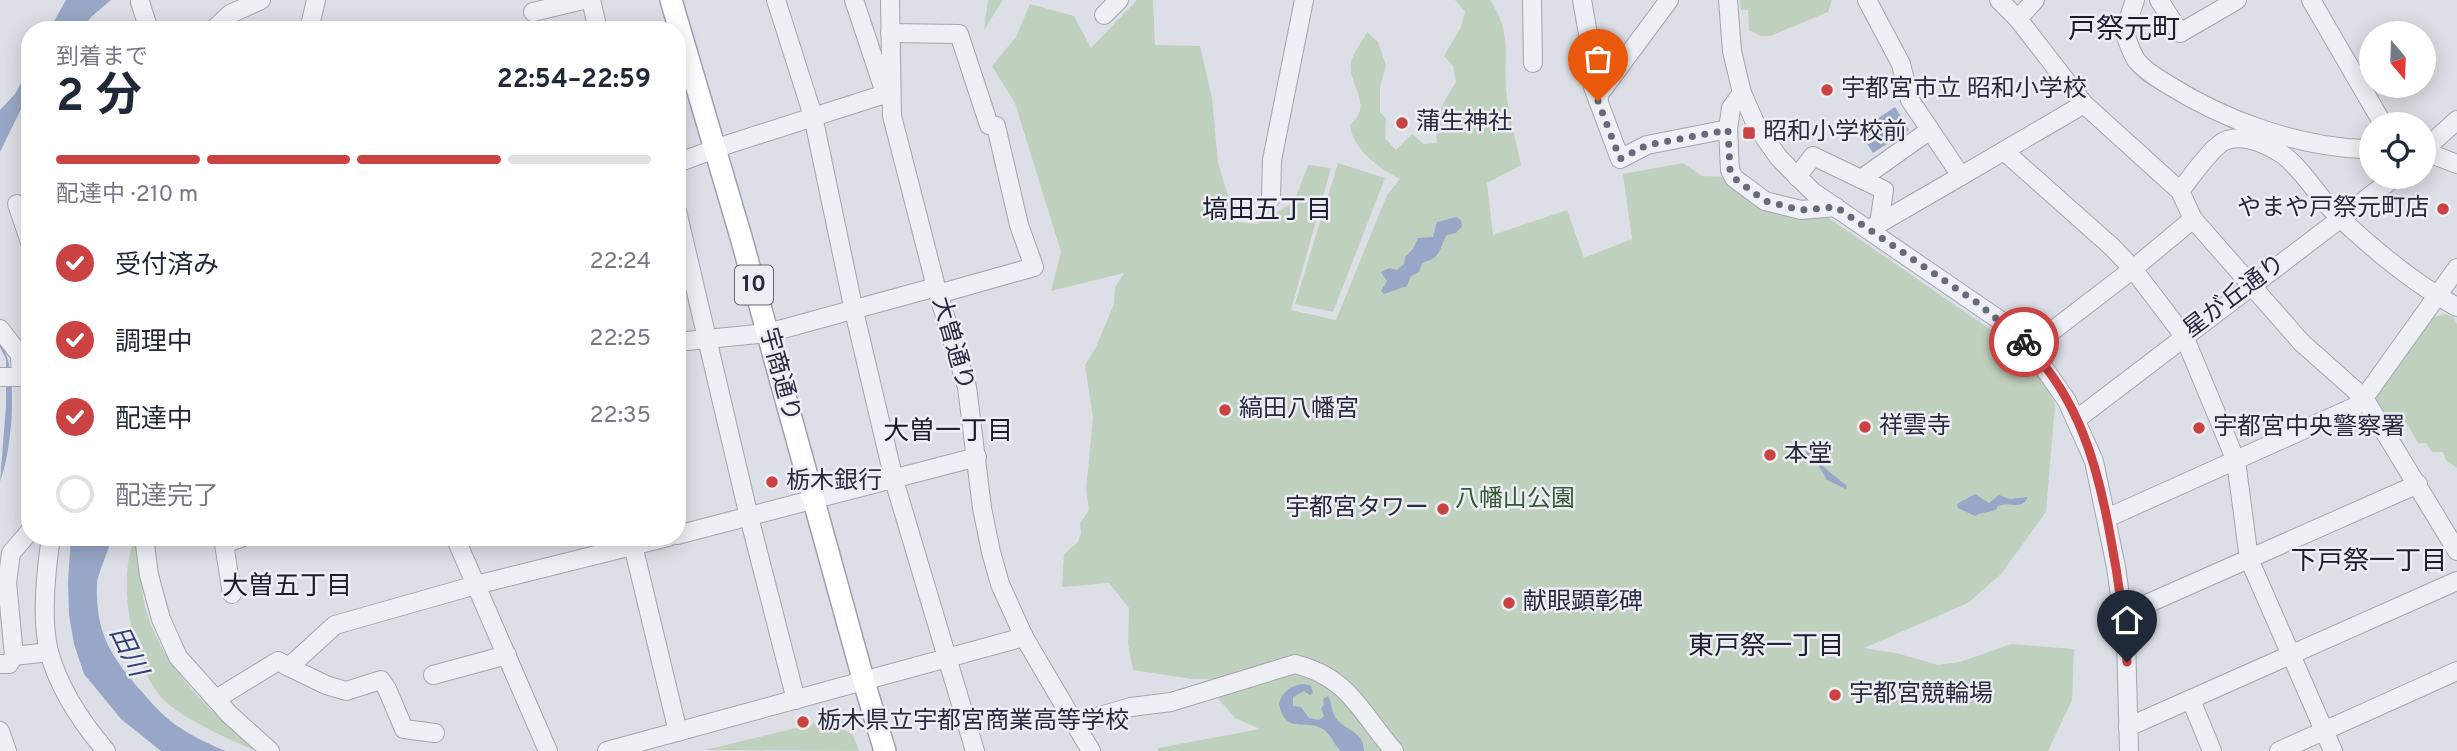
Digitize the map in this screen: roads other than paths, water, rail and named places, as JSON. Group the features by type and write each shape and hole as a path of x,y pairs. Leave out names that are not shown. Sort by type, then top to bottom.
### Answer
{"main road":[{"name":"宇商通り","path":"671,0 677,21"},
{"name":"宇商通り","path":"686,50 885,751"}],"street":[{"path":"228,7 261,0"},
{"path":"311,21 316,0"},
{"path":"534,14 583,0"},
{"path":"591,0 596,21"},
{"path":"776,0 814,116 854,310 894,480 975,751"},
{"path":"854,0 892,117"},
{"name":"大曽通り","path":"890,0 892,117 937,290 967,387 990,552 1000,584 1024,637 1091,751"},
{"path":"1104,15 1119,0"},
{"path":"1271,198 1272,160 1304,0"},
{"path":"1532,0 1532,63"},
{"path":"1582,0 1591,51 1592,88 1620,159 1647,145 1728,130"},
{"path":"1728,0 1732,51 1742,93 1763,137 1797,177 1836,207 1874,227 2001,321 2030,348 2077,419 2094,461 2124,614 2129,751"},
{"path":"1867,0 1901,64 1910,100 1961,176"},
{"path":"1999,0 2018,19 2084,104 2180,191 2193,219 2253,284 2302,343 2364,398 2457,551"},
{"path":"2018,19 2035,0"},
{"path":"2135,0 2124,32 2137,61 2185,96 2226,115 2311,143 2359,149"},
{"path":"2159,0 2180,33 2237,0"},
{"path":"2311,0 2376,112"},
{"path":"1598,101 1600,93 1668,1"},
{"path":"138,4 145,21"},
{"path":"686,341 768,333 1034,267 1019,225 996,126 989,125 959,34 890,33"},
{"path":"1742,93 1731,108 1728,130 1730,170 1734,178 1765,201 1801,210 1836,207"},
{"path":"686,159 885,94"},
{"path":"1874,227 2084,104"},
{"path":"2436,138 2457,120"},
{"path":"1861,179 1930,130"},
{"path":"2180,191 2226,140 2259,141 2285,156 2340,219 2383,257 2435,295 2457,307"},
{"path":"2004,151 2112,247 2133,269 2184,336 2236,461 2249,559 2333,751"},
{"path":"1797,177 1813,156 1884,190 1874,227"},
{"path":"2436,156 2457,164"},
{"name":"星が丘通り","path":"2077,419 2379,189"},
{"path":"17,204 21,216"},
{"path":"2030,348 2193,219"},
{"path":"686,248 749,517 796,700"},
{"path":"2107,518 2354,407 2364,398 2435,295 2457,268"},
{"path":"0,329 20,355 11,375"},
{"path":"686,533 977,457"},
{"path":"2124,614 2418,484"},
{"path":"21,541 10,553 6,582 7,660 49,652"},
{"path":"50,546 46,620 49,652 66,694 89,731 106,751"},
{"path":"145,546 149,575 161,619 178,657 229,714 270,751"},
{"path":"224,546 232,594"},
{"path":"459,546 548,751"},
{"path":"289,667 335,625 617,546"},
{"path":"633,546 678,732"},
{"path":"2128,727 2457,581"},
{"path":"607,751 641,747 678,732 1024,637"},
{"path":"433,675 507,655"},
{"path":"216,699 278,661 326,685 346,691 381,680 404,729 435,733"},
{"path":"1076,723 1131,707 1171,702 1295,664 1315,669 1335,680 1394,751"},
{"path":"2279,751 2457,671"},
{"path":"2191,700 2212,751"},
{"path":"0,731 7,751"}],"water":[{"path":"66,0 111,0 88,21 54,21"},
{"path":"21,83 21,109 0,152 0,110"},
{"path":"1895,107 1909,130 1873,153 1859,131"},
{"path":"1456,217 1461,220 1462,226 1456,233 1447,235 1437,255 1422,263 1419,272 1411,276 1407,286 1384,294 1381,291 1387,281 1381,272 1390,268 1397,270 1404,264 1405,257 1418,238 1433,237 1437,222"},
{"path":"0,342 6,354 10,371 12,411 8,451 0,482 6,406 6,359"},
{"path":"1809,448 1820,464 1847,486 1846,489 1827,480 1818,465 1812,464 1806,454"},
{"path":"1975,494 1989,503 1999,495 2010,499 2028,497 2020,505 1998,506 1995,510 1975,516 1958,508 1957,504"},
{"path":"70,546 109,546 97,583 97,601 102,630 114,656 152,703 171,721 225,751 161,751 121,719 84,674 74,644 69,615"},
{"path":"1304,684 1311,686 1313,693 1310,695 1304,691 1293,697 1293,706 1301,707 1309,718 1319,720 1324,716 1321,708 1324,705 1323,699 1328,696 1336,718 1361,739 1364,751 1341,751 1323,729 1286,720 1279,704 1280,699 1288,689"}],"place":[{"name":"宇都宮市立 昭和小学校","path":"1827,90"},
{"name":"蒲生神社","path":"1402,123"},
{"name":"昭和小学校前","path":"1749,133"},
{"name":"やまや戸祭元町店","path":"2443,209"},
{"name":"縞田八幡宮","path":"1225,410"},
{"name":"祥雲寺","path":"1865,427"},
{"name":"宇都宮中央警察署","path":"2199,428"},
{"name":"本堂","path":"1770,455"},
{"name":"栃木銀行","path":"772,482"},
{"name":"宇都宮タワー","path":"1443,509"},
{"name":"献眼顕彰碑","path":"1509,603"},
{"name":"宇都宮競輪場","path":"1835,695"},
{"name":"栃木県立宇都宮商業高等学校","path":"803,722"}],"district":[{"name":"戸祭元町","path":"2124,31"},
{"name":"塙田五丁目","path":"1267,211"},
{"name":"大曽一丁目","path":"948,432"},
{"name":"下戸祭一丁目","path":"2369,562"},
{"name":"大曽五丁目","path":"287,587"},
{"name":"東戸祭一丁目","path":"1766,647"}],"park label":[{"name":"八幡山公園","path":"1515,500"}],"water label":[{"name":"田川","path":"127,652"}]}
